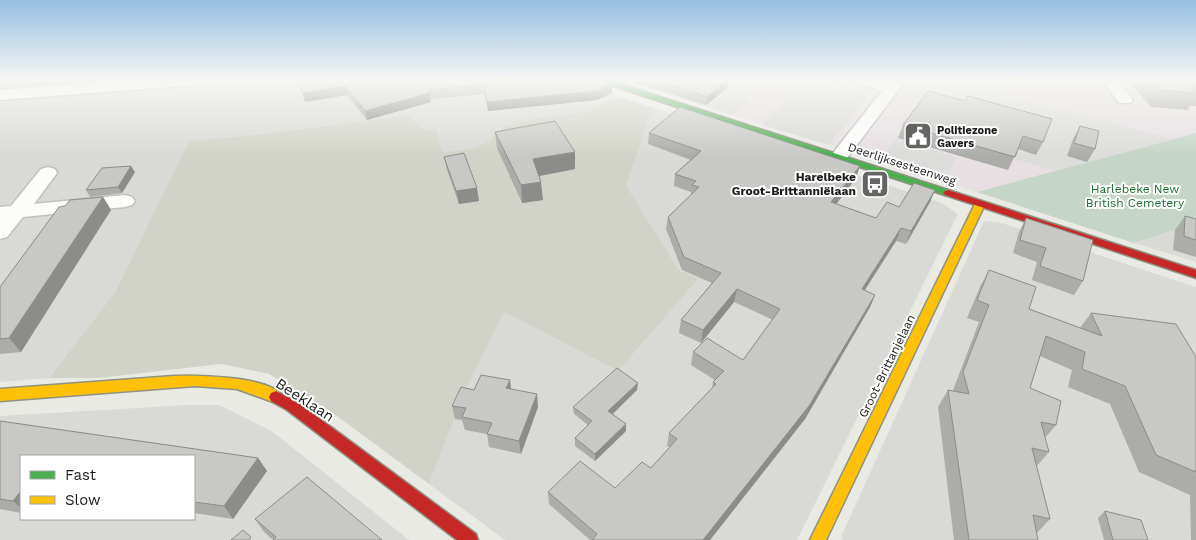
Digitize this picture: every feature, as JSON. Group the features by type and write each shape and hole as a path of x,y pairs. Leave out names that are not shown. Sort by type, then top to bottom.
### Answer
{"street":[{"name":"Deerlijksesteenweg","path":"676,105 1196,274"},
{"path":"838,158 879,105"},
{"path":"0,232 8,212 48,173"},
{"path":"8,212 124,201"},
{"name":"Groot-Brittanjelaan","path":"818,540 980,204"},
{"name":"Beeklaan","path":"0,394 160,382 222,380 261,389 292,406 470,540"}],"shaded area":[{"path":"0,105 599,105 587,111 532,119 504,127 485,143 470,149 443,152 436,129 423,130 408,115 272,133 189,141 115,292 49,378 0,382"},
{"path":"599,105 646,105 652,107 626,186 679,270 698,279 618,371 504,312 465,392 429,484 337,416 269,374 221,364 99,378 49,378 115,292 189,141 272,133 408,115 423,130 436,129 443,152 470,149 485,143 504,127 532,119 587,111"},
{"path":"701,105 748,105 732,115"},
{"path":"748,105 781,105 762,125 732,115"},
{"path":"781,105 861,105 829,145 762,125"},
{"path":"861,105 1196,105 1196,133 977,192 829,145"},
{"path":"923,105 1040,105 1173,139 1056,171 927,134"},
{"path":"652,107 942,203 958,214 797,540 505,540 429,484 465,392 504,312 618,371 697,279 679,270 625,186"},
{"path":"895,139 956,157 943,182 879,161"},
{"path":"984,221 1002,223 1196,287 1196,540 843,540 841,537"},
{"path":"1196,223 1196,262 1134,243"},
{"path":"188,405 219,405 273,432 409,540 0,540 0,416"}],"green space":[{"name":"Harlebeke New British Cemetery","path":"1196,133 1196,223 1134,243 977,192"}],"building":[{"path":"360,105 386,105 365,111"},
{"path":"918,105 1002,105 1052,119 1043,142 1023,136 1015,157 903,125"},
{"path":"680,107 860,166 831,202 876,218 887,202 899,207 914,183 935,190 911,231 901,228 862,289 875,295 809,406 703,540 592,540 597,534 548,492 580,461 615,488 642,462 651,468 677,439 669,433 716,384 713,382 724,371 693,352 707,338 743,360 780,309 737,289 703,330 681,320 721,273 684,257 668,217 699,187 692,185 696,181 675,174 701,151 649,133"},
{"path":"555,121 575,152 533,159 541,182 521,185 495,132"},
{"path":"1080,126 1099,131 1095,149 1074,143"},
{"path":"464,153 477,188 456,191 444,157"},
{"path":"131,166 118,187 86,190 102,168"},
{"path":"103,197 9,338 0,339 0,287 59,207 65,206 70,200"},
{"path":"1185,216 1196,219 1196,240 1184,236"},
{"path":"1026,218 1093,240 1083,281 1040,266 1046,248 1020,240"},
{"path":"989,270 1036,287 1029,309 1102,336 1091,313 1176,324 1196,357 1196,472 1156,455 1125,386 1082,369 1085,352 1046,336 1030,388 1061,401 1056,425 1041,422 1049,452 1032,448 1050,519 1033,515 1038,540 969,540 948,390 969,394 963,372 989,305 977,300"},
{"path":"617,368 638,383 608,411 626,424 595,454 575,438 592,421 573,407"},
{"path":"481,375 510,380 506,388 537,394 519,441 487,434 492,423 462,417 466,408 452,406 461,387 474,390"},
{"path":"0,421 258,458 224,506 195,502 195,455 20,455 20,492 13,501 0,499"},
{"path":"307,477 382,540 273,540 276,537 255,519"},
{"path":"1105,511 1141,520 1148,540 1113,540"},
{"path":"243,530 251,537 249,540 231,540"}],"traffic: fast":[{"path":"677,105 948,193"}],"traffic: slow":[{"path":"818,540 980,204"},
{"path":"0,395 195,380 237,384 257,389 276,397"}],"traffic: jam":[{"path":"948,193 1196,274"},
{"path":"276,397 292,406 470,540"}],"place":[{"name":"Politiezone Gavers","path":"918,136"},
{"name":"Harelbeke Groot-Brittanniëlaan","path":"875,184"}]}
